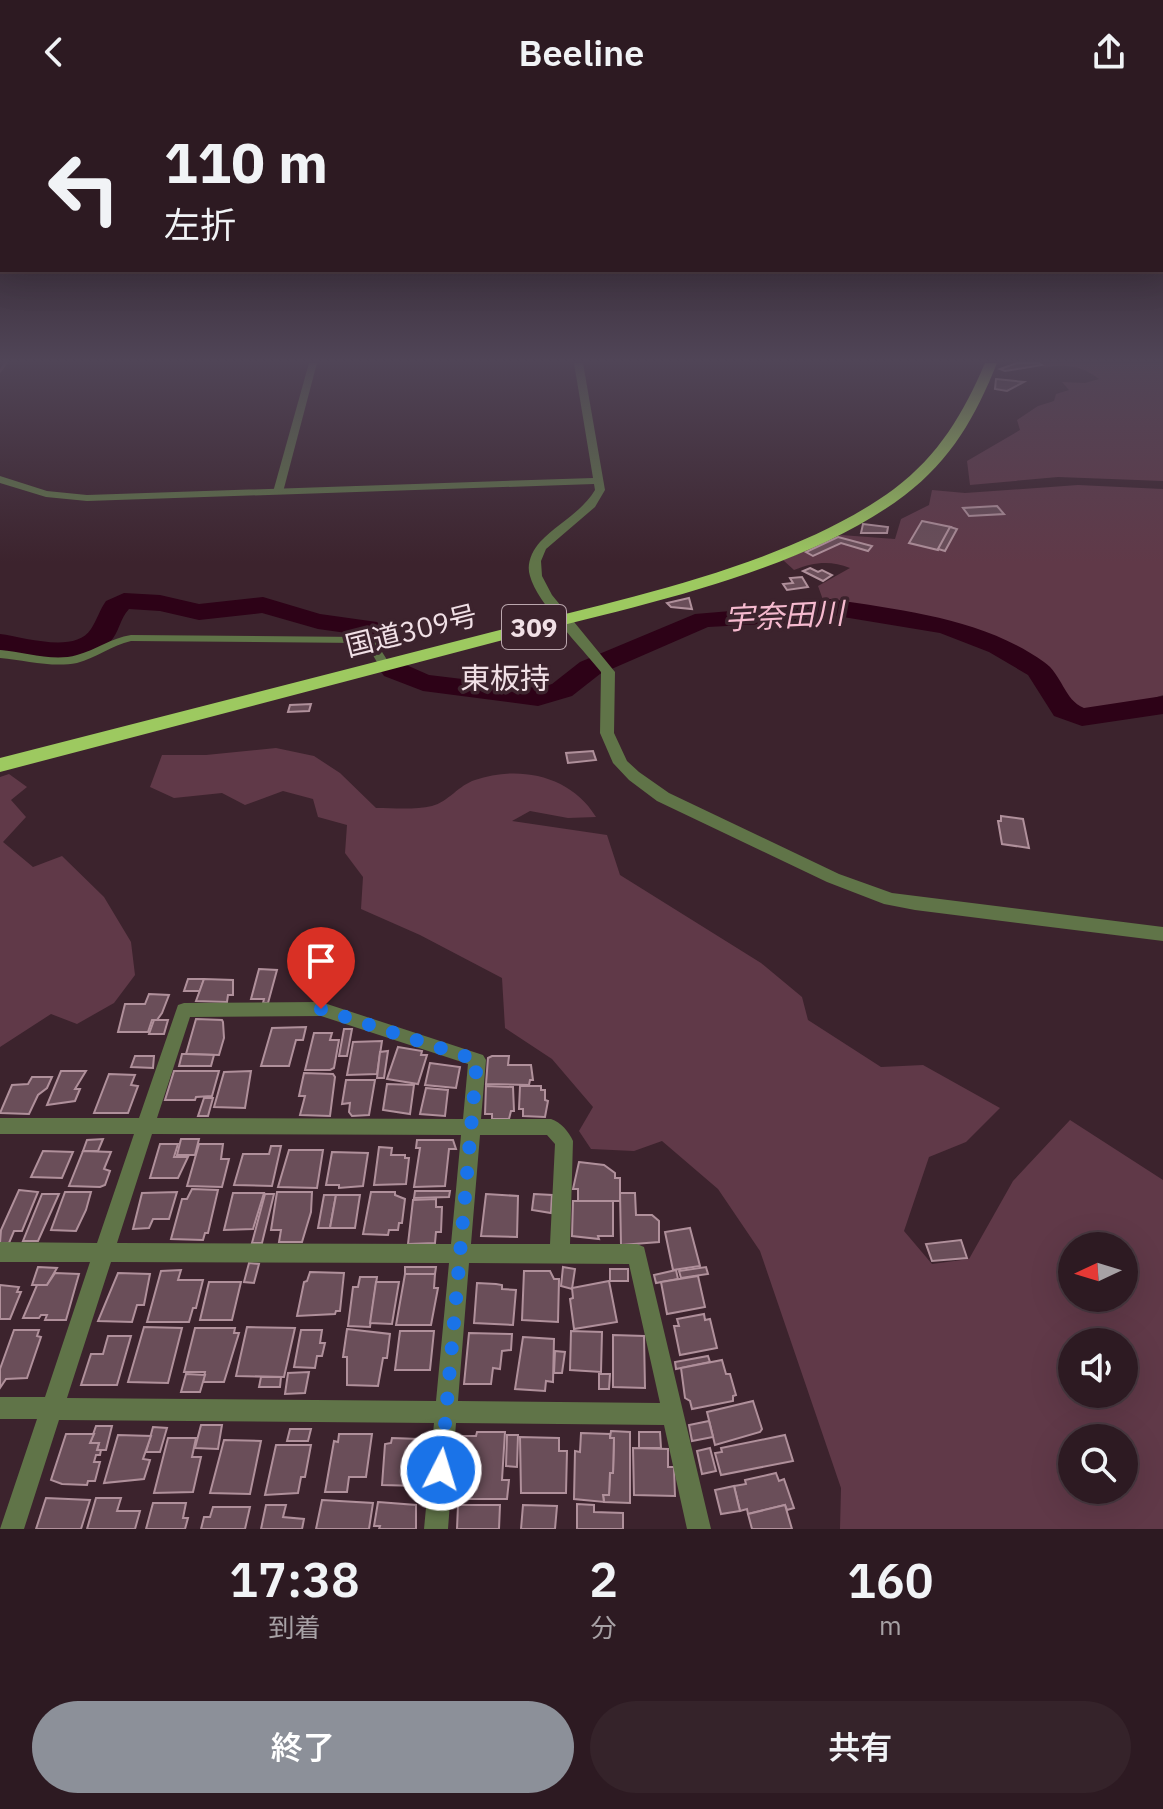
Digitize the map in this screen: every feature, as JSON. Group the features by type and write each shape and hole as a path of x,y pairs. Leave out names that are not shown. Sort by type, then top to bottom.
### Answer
{"highway":[{"name":"国道309号","path":"562,614 754,554 847,510 895,479 931,448 944,430"},
{"name":"国道309号","path":"0,765 382,661 737,571 815,539 872,507 922,473 959,430"},
{"name":"国道309号","path":"0,753 382,661"}],"street":[{"path":"278,492 295,430"},
{"path":"590,430 600,490 593,504 550,537 535,558 537,583 608,672 607,733 621,763 634,776 663,797 833,878 890,899 1163,934"},
{"path":"0,479 46,494 81,498 599,481"},
{"path":"0,654 69,660 131,638 361,640 371,643 382,661"},
{"path":"12,1529 184,1010 321,1009 477,1060 436,1529"},
{"path":"0,1126 551,1127 564,1141 560,1254"},
{"path":"0,1252 637,1254 699,1529"},
{"path":"0,1408 674,1414"}],"shaded area":[{"path":"1020,430 1163,430 1163,481 1058,477 970,485 967,461"},
{"path":"1078,485 1163,489 1163,695 1106,716 1087,718 1067,712 1030,668 983,641 933,624 907,619 827,611 818,586 850,568 822,563 794,570 783,560 841,535 895,539 901,519 929,505 932,490 965,493"},
{"path":"276,748 314,756 340,773 376,808 432,806 469,782 509,774 542,777 573,791 596,817 568,818 530,811 512,821 607,835 620,875 761,963 802,997 808,1020 881,1067 923,1065 1000,1108 966,1142 929,1157 904,1231 932,1264 969,1259 1013,1181 1070,1120 1163,1180 1163,1529 840,1529 841,1488 760,1251 718,1189 662,1141 634,1151 591,1149 579,1131 593,1107 552,1059 505,1028 502,978 420,935 361,909 363,877 345,853 347,825 318,817 313,799 283,791 245,805 222,793 174,798 150,787 162,755 206,755"},
{"path":"9,774 27,787 11,800 26,817 3,842 33,867 62,856 104,897 131,942 135,975 114,1003 77,1024 51,1014 0,1047 0,777"}],"building":[{"path":"997,506 1004,514 969,516 963,508"},
{"path":"922,521 951,527 938,550 909,543"},
{"path":"863,524 888,527 887,533 861,533"},
{"path":"950,527 957,529 945,551 938,549"},
{"path":"838,537 872,546 868,551 841,543 813,556 806,552"},
{"path":"810,568 832,575 823,581 803,571"},
{"path":"802,577 808,587 787,590 783,584 793,583 790,578"},
{"path":"689,598 692,609 671,607 667,603"},
{"path":"311,704 309,711 288,712 290,705"},
{"path":"593,751 596,760 568,763 566,753"},
{"path":"1001,816 1023,819 1029,848 1002,844 998,821 1001,821"},
{"path":"259,969 277,970 268,1003 263,1003 264,999 251,999"},
{"path":"188,979 204,979 200,991 184,991"},
{"path":"204,979 233,980 233,995 228,995 227,1002 196,1001"},
{"path":"149,994 169,995 162,1013 157,1020 152,1020 148,1032 118,1032 125,1004 145,1004"},
{"path":"196,1019 222,1020 224,1038 219,1055 186,1054"},
{"path":"154,1020 168,1020 164,1034 149,1034"},
{"path":"306,1027 303,1040 296,1040 289,1066 261,1066 272,1028"},
{"path":"344,1029 352,1029 347,1056 339,1056"},
{"path":"314,1033 332,1033 330,1040 339,1040 334,1068 330,1070 305,1070"},
{"path":"382,1041 377,1074 347,1075 353,1042"},
{"path":"398,1047 422,1051 421,1055 427,1055 418,1084 387,1079"},
{"path":"388,1051 384,1078 377,1078 380,1052"},
{"path":"182,1054 214,1055 211,1066 179,1066"},
{"path":"135,1056 154,1056 153,1068 131,1067"},
{"path":"509,1056 508,1065 531,1065 533,1080 529,1085 486,1084 488,1058"},
{"path":"430,1063 460,1067 456,1088 425,1085"},
{"path":"61,1071 86,1071 75,1089 80,1089 75,1101 47,1105"},
{"path":"174,1071 219,1071 212,1096 196,1097 195,1100 165,1100"},
{"path":"251,1071 245,1108 214,1107 224,1072"},
{"path":"304,1073 333,1074 335,1077 330,1116 300,1115 305,1096 299,1096"},
{"path":"109,1074 135,1075 131,1085 138,1086 128,1113 94,1113"},
{"path":"32,1077 52,1077 29,1114 0,1113 12,1085 28,1084"},
{"path":"346,1080 375,1080 369,1115 352,1116 350,1103 342,1104"},
{"path":"387,1084 414,1085 410,1114 383,1110"},
{"path":"486,1086 513,1087 514,1111 511,1111 509,1119 492,1119 492,1114 485,1114"},
{"path":"520,1086 541,1086 541,1090 545,1090 545,1100 548,1101 545,1117 523,1116 523,1109 519,1109"},
{"path":"426,1088 448,1090 445,1116 420,1114"},
{"path":"204,1098 213,1098 208,1116 198,1116"},
{"path":"103,1139 98,1151 83,1151 87,1140"},
{"path":"181,1139 199,1139 195,1155 177,1155"},
{"path":"417,1140 453,1140 456,1149 449,1149 445,1186 414,1187 420,1148 416,1148"},
{"path":"160,1144 178,1144 174,1157 188,1157 178,1178 150,1178"},
{"path":"199,1144 223,1144 221,1159 229,1159 222,1187 187,1186"},
{"path":"271,1146 281,1146 272,1186 234,1185 243,1154 269,1154"},
{"path":"379,1147 392,1148 391,1155 409,1158 406,1184 374,1185"},
{"path":"289,1150 323,1150 317,1188 278,1187"},
{"path":"43,1151 73,1152 62,1178 31,1177"},
{"path":"83,1151 111,1152 104,1169 110,1171 105,1185 69,1186"},
{"path":"332,1152 368,1153 363,1186 339,1188 339,1185 326,1185"},
{"path":"579,1162 604,1165 615,1173 615,1178 620,1178 620,1201 578,1201 578,1189 573,1189"},
{"path":"192,1189 218,1190 208,1233 205,1233 203,1240 171,1239 182,1199 187,1199"},
{"path":"19,1190 38,1192 22,1231 14,1231 9,1243 0,1243 1,1230"},
{"path":"415,1191 450,1191 449,1197 414,1198"},
{"path":"65,1192 91,1192 76,1231 51,1230"},
{"path":"177,1192 169,1219 153,1219 149,1228 133,1229 142,1193"},
{"path":"277,1192 312,1192 311,1212 302,1242 279,1242 281,1230 271,1230"},
{"path":"371,1192 395,1192 395,1195 405,1199 398,1230 389,1230 388,1235 363,1234"},
{"path":"233,1193 264,1193 253,1229 224,1230"},
{"path":"620,1193 635,1193 636,1215 652,1215 659,1221 659,1242 621,1245"},
{"path":"42,1194 59,1194 38,1241 23,1241"},
{"path":"265,1194 274,1194 262,1243 252,1243"},
{"path":"486,1194 518,1196 517,1237 481,1236"},
{"path":"534,1194 552,1195 551,1213 532,1210"},
{"path":"324,1195 336,1195 330,1228 318,1228"},
{"path":"336,1195 360,1195 355,1228 330,1228"},
{"path":"436,1199 436,1207 442,1207 441,1232 436,1232 435,1243 408,1244 413,1200"},
{"path":"573,1201 613,1201 613,1236 598,1236 599,1239 572,1236"},
{"path":"690,1228 700,1266 673,1270 665,1232"},
{"path":"961,1240 967,1258 932,1261 926,1244"},
{"path":"249,1263 259,1264 254,1283 244,1282"},
{"path":"38,1267 57,1268 47,1285 32,1285"},
{"path":"405,1267 436,1267 435,1274 405,1274"},
{"path":"563,1267 575,1269 572,1289 561,1286"},
{"path":"706,1267 708,1274 681,1278 679,1271"},
{"path":"610,1269 628,1269 628,1281 610,1281"},
{"path":"181,1270 178,1280 203,1280 189,1322 147,1322 161,1271"},
{"path":"676,1270 678,1279 656,1283 654,1275"},
{"path":"524,1271 550,1271 554,1279 559,1279 558,1322 522,1320"},
{"path":"310,1272 344,1273 340,1311 335,1314 297,1316 304,1282"},
{"path":"55,1273 79,1274 66,1320 45,1320 47,1315 23,1318 37,1285 47,1285"},
{"path":"118,1273 150,1274 144,1305 137,1305 132,1322 98,1321"},
{"path":"405,1274 435,1274 434,1288 438,1288 431,1325 396,1325"},
{"path":"698,1276 705,1307 667,1314 661,1282"},
{"path":"360,1277 377,1277 370,1327 348,1326 353,1287 358,1287"},
{"path":"609,1281 617,1322 574,1329 570,1299 573,1298 572,1288"},
{"path":"209,1282 241,1282 232,1320 200,1320"},
{"path":"376,1282 399,1282 392,1324 370,1323"},
{"path":"477,1283 502,1285 502,1289 516,1290 513,1325 474,1323"},
{"path":"0,1285 19,1287 17,1292 21,1292 10,1319 0,1319"},
{"path":"704,1314 705,1320 710,1319 717,1348 680,1355 674,1326 679,1326 677,1319"},
{"path":"144,1327 182,1328 168,1383 128,1382"},
{"path":"247,1327 295,1328 284,1377 236,1376"},
{"path":"195,1328 235,1328 234,1333 239,1333 224,1382 203,1382 205,1372 184,1372"},
{"path":"347,1329 390,1334 387,1358 383,1358 378,1386 347,1385 347,1357 343,1357"},
{"path":"14,1330 39,1330 37,1336 41,1337 27,1378 6,1379 0,1388 0,1369"},
{"path":"301,1330 322,1330 320,1343 325,1343 322,1356 317,1356 315,1368 294,1367"},
{"path":"400,1331 434,1331 430,1370 395,1370"},
{"path":"571,1331 602,1332 601,1372 570,1370"},
{"path":"469,1333 512,1334 511,1350 502,1351 500,1369 493,1368 491,1384 464,1384"},
{"path":"613,1335 644,1336 645,1388 613,1387"},
{"path":"108,1336 131,1336 117,1385 81,1385 91,1354 103,1354"},
{"path":"523,1337 554,1339 553,1382 546,1381 545,1391 515,1389"},
{"path":"555,1351 565,1352 562,1373 554,1373"},
{"path":"708,1356 710,1362 676,1369 675,1362"},
{"path":"722,1360 736,1395 733,1401 692,1409 690,1401 685,1398 681,1368"},
{"path":"309,1372 305,1393 285,1394 288,1373"},
{"path":"186,1374 205,1375 200,1392 181,1392"},
{"path":"599,1374 610,1374 609,1389 599,1389"},
{"path":"261,1377 281,1377 280,1387 259,1387"},
{"path":"753,1401 762,1429 760,1432 715,1445 707,1412"},
{"path":"709,1421 713,1437 692,1441 689,1425"},
{"path":"201,1425 222,1425 218,1449 195,1448"},
{"path":"96,1426 112,1426 106,1450 97,1450 99,1443 90,1443"},
{"path":"153,1427 167,1428 160,1452 146,1452"},
{"path":"290,1429 311,1429 308,1441 287,1441"},
{"path":"611,1431 630,1432 630,1503 604,1502 603,1495 609,1495 610,1473 613,1473 614,1438 610,1438"},
{"path":"477,1432 505,1432 502,1480 509,1480 507,1499 462,1499 463,1436 476,1436"},
{"path":"639,1432 660,1432 661,1448 639,1448"},
{"path":"581,1433 610,1434 610,1438 614,1438 613,1473 610,1473 609,1495 603,1495 604,1502 574,1499 575,1451 580,1452"},
{"path":"66,1434 94,1434 90,1443 99,1443 97,1450 101,1450 94,1462 100,1462 95,1481 88,1481 87,1485 62,1484 51,1480"},
{"path":"339,1434 372,1434 366,1477 349,1477 347,1492 325,1492 334,1441 338,1442"},
{"path":"118,1435 151,1436 143,1459 150,1460 144,1479 104,1483"},
{"path":"507,1435 518,1435 517,1467 506,1466"},
{"path":"785,1435 793,1461 721,1475 715,1453 722,1452 721,1448"},
{"path":"520,1437 559,1438 559,1451 567,1451 566,1493 521,1493"},
{"path":"168,1438 196,1438 192,1457 201,1457 193,1492 154,1493"},
{"path":"392,1438 419,1439 419,1486 382,1485 385,1444 391,1443"},
{"path":"224,1440 261,1441 250,1494 210,1493"},
{"path":"276,1445 311,1445 305,1477 301,1477 298,1493 265,1495"},
{"path":"633,1448 668,1449 668,1467 674,1467 675,1496 634,1495"},
{"path":"710,1448 716,1471 702,1474 697,1451"},
{"path":"776,1473 779,1481 784,1479 794,1508 787,1510 785,1505 748,1514 747,1509 740,1511 734,1486 746,1484 745,1480"},
{"path":"734,1486 740,1511 721,1514 715,1490"},
{"path":"46,1498 90,1500 81,1529 36,1529"},
{"path":"96,1498 121,1498 117,1511 140,1511 135,1529 87,1529"},
{"path":"322,1500 373,1503 369,1529 316,1529"},
{"path":"378,1502 416,1505 416,1529 379,1529 380,1526 374,1526"},
{"path":"153,1503 186,1503 183,1518 188,1518 185,1529 146,1529"},
{"path":"577,1504 594,1505 594,1512 623,1513 623,1529 577,1529"},
{"path":"266,1505 286,1505 283,1517 304,1519 302,1529 261,1529"},
{"path":"458,1505 500,1505 499,1529 457,1529"},
{"path":"523,1505 557,1506 555,1529 521,1529"},
{"path":"785,1505 792,1529 752,1529 748,1514"},
{"path":"213,1507 250,1507 245,1529 201,1529 204,1517 210,1517"}],"waterway":[{"name":"宇奈田川","path":"0,642 58,650 86,646 101,636 115,606 124,601 160,603 199,612 263,605 318,621 368,628 378,634"},
{"name":"宇奈田川","path":"394,670 423,683 538,697 562,690 590,668 704,619 780,615 831,607 946,626 998,646 1038,670 1064,710 1082,717 1163,705"}],"district":[{"name":"東板持","path":"505,677"}],"route":[{"path":"321,1009 477,1060 441,1470"}]}
